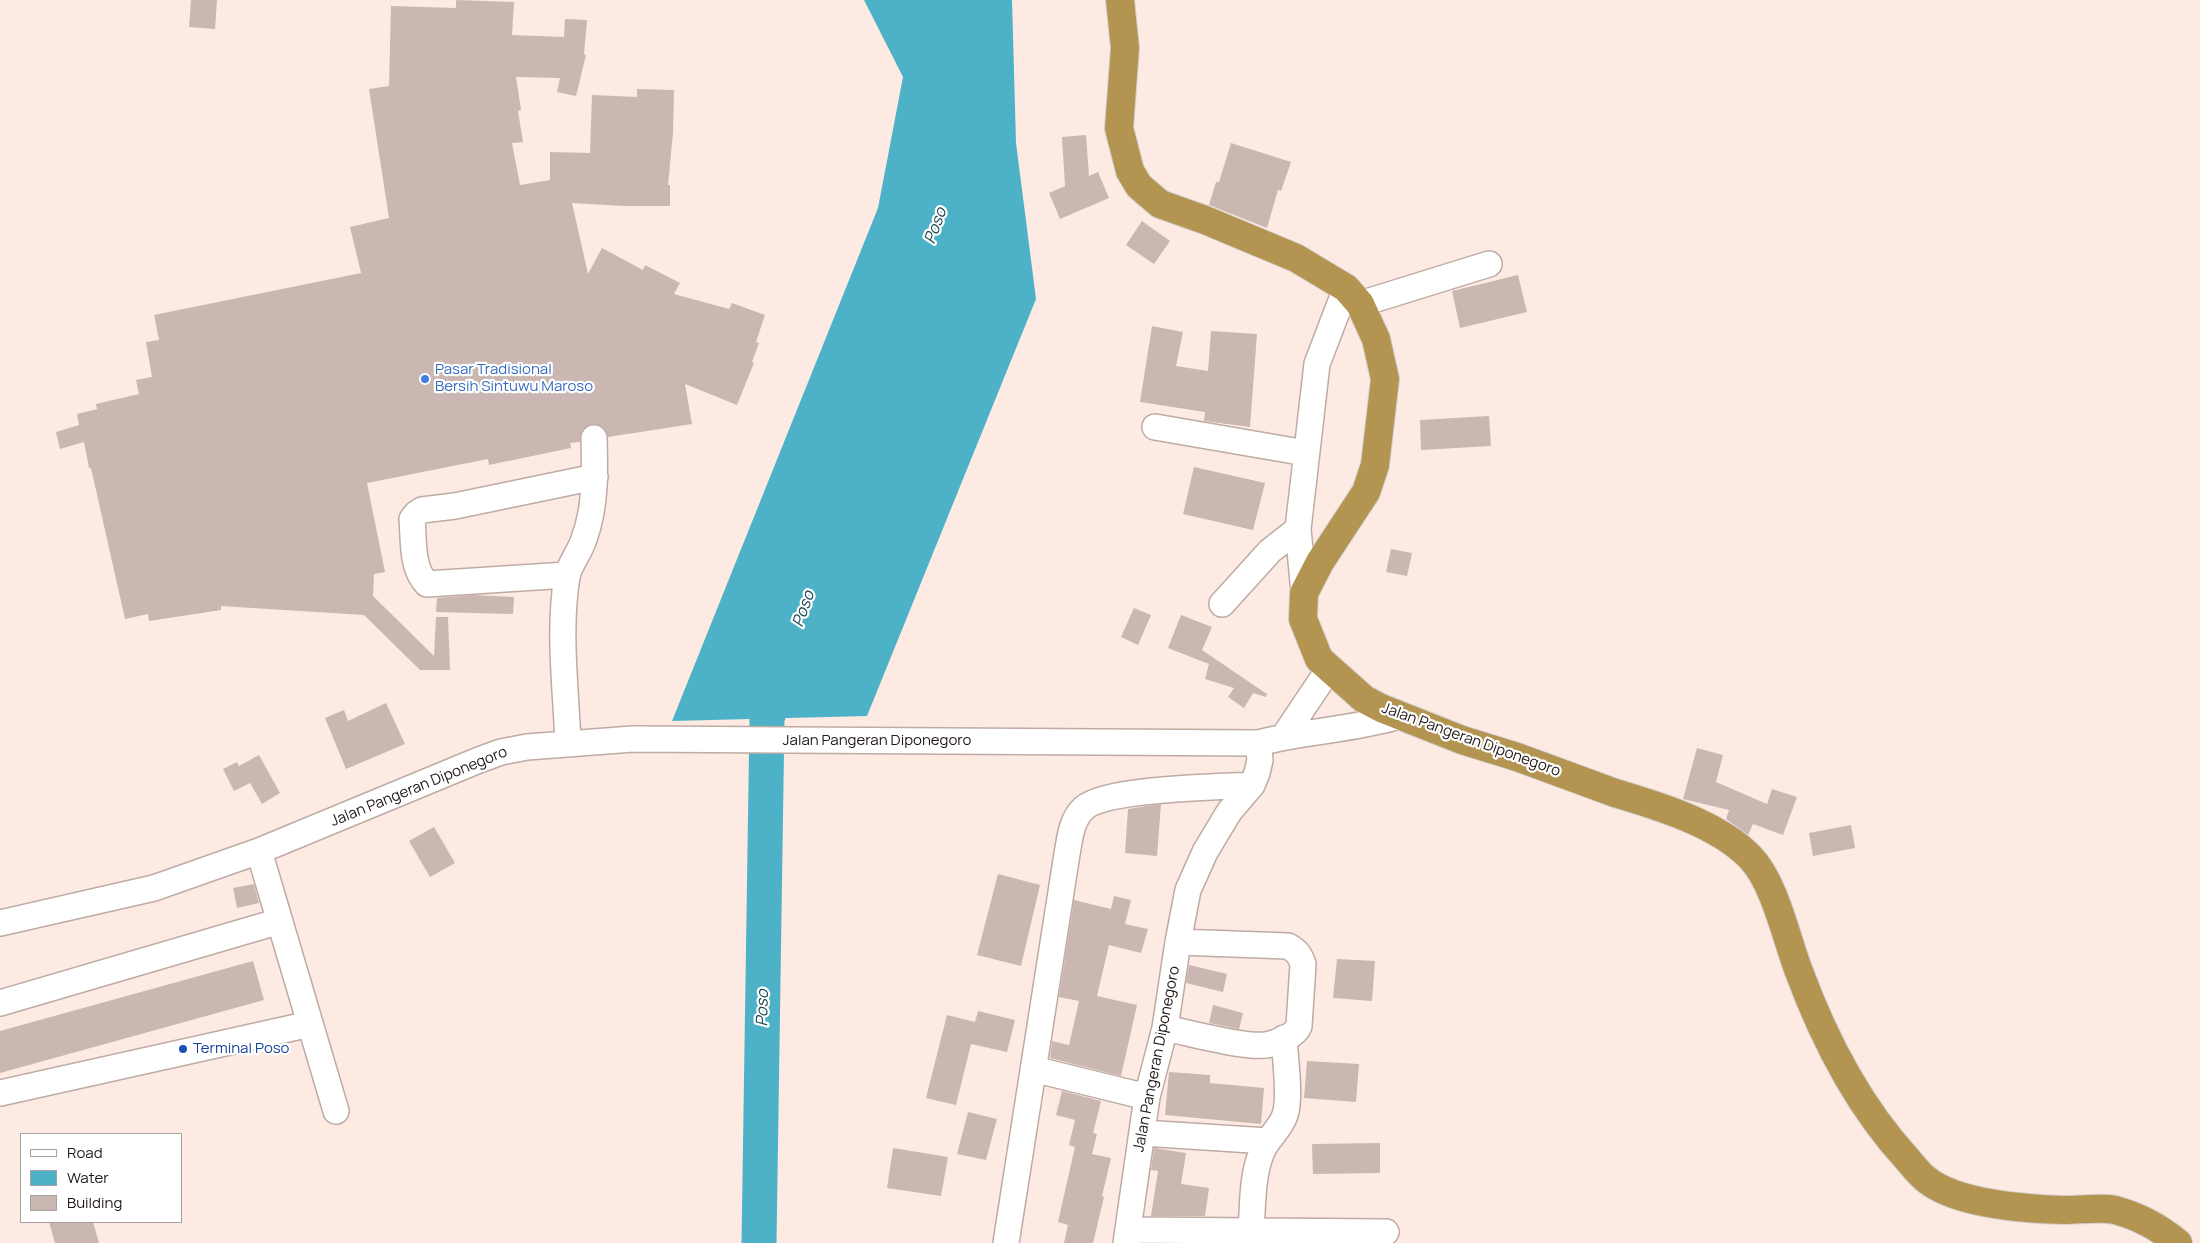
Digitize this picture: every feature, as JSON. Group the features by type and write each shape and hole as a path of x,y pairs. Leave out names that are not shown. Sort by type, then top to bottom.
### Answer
{"highway":[{"path":"1120,0 1124,48 1119,128 1130,171 1138,186 1160,204 1205,220 1296,258 1353,296"},
{"name":"Jalan Pangeran Diponegoro","path":"1353,296 1376,339 1385,379 1375,465 1366,492 1320,562 1304,593 1303,619 1306,631 1319,659 1329,670 1364,699 1399,716 1648,803 1730,839 1752,858 1770,890 1798,970 1835,1052 1888,1139 1927,1181 1966,1200 2051,1210 2114,1210 2150,1223 2178,1243"}],"street":[{"path":"1304,593 1298,528 1317,364 1353,296 1489,264"},
{"path":"1155,427 1306,453"},
{"path":"568,744 563,622 567,575 578,554 592,511 595,478 594,438"},
{"path":"567,575 427,584 422,580 416,564 412,519 422,510 455,506 595,478"},
{"path":"1222,604 1270,551 1298,528"},
{"path":"1284,736 1329,670"},
{"path":"1258,743 1284,736 1368,725 1399,716"},
{"name":"Jalan Pangeran Diponegoro","path":"0,923 154,888 259,851 501,752 527,747 633,739 1258,743 1260,760 1258,773 1252,785 1229,812 1205,852 1188,890 1165,1028 1146,1097 1127,1236"},
{"path":"1006,1243 1068,848 1074,821 1078,814 1092,803 1109,798 1157,790 1252,785"},
{"path":"259,851 336,1111"},
{"path":"0,1003 280,921"},
{"path":"1165,1028 1246,1044 1266,1045 1294,1034 1299,1026 1302,964 1301,956 1296,950 1288,946 1178,942"},
{"path":"0,1093 310,1024"},
{"path":"1251,1230 1255,1178 1261,1152 1268,1140 1277,1132 1285,1114 1287,1101 1284,1038"},
{"path":"1033,1069 1146,1097"},
{"path":"1142,1133 1268,1140"},
{"path":"1127,1236 1227,1236 1251,1230 1329,1237 1386,1232"}],"water":[{"path":"864,0 1012,0 1016,143 1036,299 867,716 672,721 878,208 903,77"}],"building":[{"path":"191,0 217,0 215,29 189,27"},
{"name":"Pasar Tradisional Bersih Sintuwu Maroso","path":"456,0 514,2 512,35 564,37 565,19 587,20 584,54 586,55 576,96 557,92 560,78 516,77 521,110 518,111 523,142 512,143 520,185 550,180 550,152 590,153 592,95 637,97 637,89 674,90 673,133 668,185 670,185 670,206 572,203 588,274 602,248 643,270 645,265 680,283 674,294 729,309 732,303 765,315 756,342 759,343 752,362 754,363 737,405 685,384 692,424 608,437 606,431 601,426 593,424 587,426 582,431 580,442 570,443 571,448 489,465 488,459 367,483 385,572 374,574 373,596 434,656 436,617 448,617 450,670 420,670 364,615 221,606 221,610 149,621 148,614 125,619 84,442 60,449 56,432 79,425 77,414 97,409 96,404 139,394 136,380 152,377 146,342 159,340 154,315 361,273 350,227 389,218 369,89 389,86 391,6 456,8"},
{"path":"1086,135 1089,176 1098,172 1109,198 1060,219 1049,193 1065,186 1062,137"},
{"path":"1231,143 1291,162 1281,191 1278,190 1267,228 1209,205 1216,182 1219,182"},
{"path":"1142,221 1170,241 1154,264 1126,245"},
{"path":"1518,275 1527,312 1460,328 1452,291"},
{"path":"1152,326 1183,332 1176,366 1208,371 1211,331 1257,334 1250,427 1204,421 1205,412 1140,402"},
{"path":"1489,416 1491,446 1421,450 1420,420"},
{"path":"1194,467 1265,483 1253,530 1183,514"},
{"path":"1391,549 1412,553 1407,576 1386,572"},
{"path":"474,595 514,597 513,614 436,612 437,598"},
{"path":"1134,608 1151,615 1138,645 1121,637"},
{"path":"1181,615 1212,627 1202,650 1267,694 1266,697 1253,693 1244,708 1228,697 1234,688 1205,679 1209,664 1168,648"},
{"path":"386,703 405,744 346,769 325,718 344,710 348,721"},
{"path":"1697,748 1723,755 1716,782 1767,804 1772,789 1797,797 1783,835 1753,824 1748,835 1726,819 1729,810 1683,799"},
{"path":"259,755 280,793 262,804 250,783 234,791 223,769 237,762 239,766"},
{"path":"1161,804 1157,856 1125,853 1128,809"},
{"path":"1851,825 1855,848 1813,856 1809,833"},
{"path":"434,827 455,863 430,877 409,841"},
{"path":"998,874 1040,885 1021,966 977,955"},
{"path":"254,884 259,903 237,908 233,888"},
{"path":"1114,896 1131,900 1125,924 1148,929 1141,953 1109,945 1097,996 1137,1005 1121,1076 1050,1058 1052,1041 1069,1045 1079,1001 1059,997 1074,900 1111,909"},
{"path":"1337,959 1375,961 1372,1001 1333,998"},
{"path":"253,961 264,1000 0,1073 0,1031"},
{"path":"1189,965 1227,974 1223,992 1186,983"},
{"path":"1213,1005 1243,1013 1239,1029 1209,1023"},
{"path":"978,1011 1015,1020 1007,1052 971,1044 956,1105 926,1098 947,1015 975,1022"},
{"path":"1307,1061 1359,1064 1356,1102 1304,1098"},
{"path":"1169,1072 1210,1075 1210,1083 1264,1088 1261,1124 1165,1115"},
{"path":"1062,1091 1101,1101 1093,1133 1097,1134 1092,1154 1111,1158 1093,1243 1064,1243 1068,1225 1058,1222 1075,1147 1069,1145 1075,1120 1056,1115"},
{"path":"968,1112 997,1119 986,1160 957,1154"},
{"path":"1380,1143 1380,1173 1313,1174 1312,1144"},
{"path":"893,1148 948,1157 941,1196 887,1188"},
{"path":"1154,1148 1186,1153 1181,1184 1209,1188 1205,1216 1151,1216 1158,1171 1151,1170"},
{"path":"49,1223 93,1223 99,1243 55,1243"}],"waterway":[{"name":"Poso","path":"759,1243 767,718 782,674"}],"place":[{"name":"Pasar Tradisional Bersih Sintuwu Maroso","path":"425,379"},
{"name":"Terminal Poso","path":"183,1049"}]}
